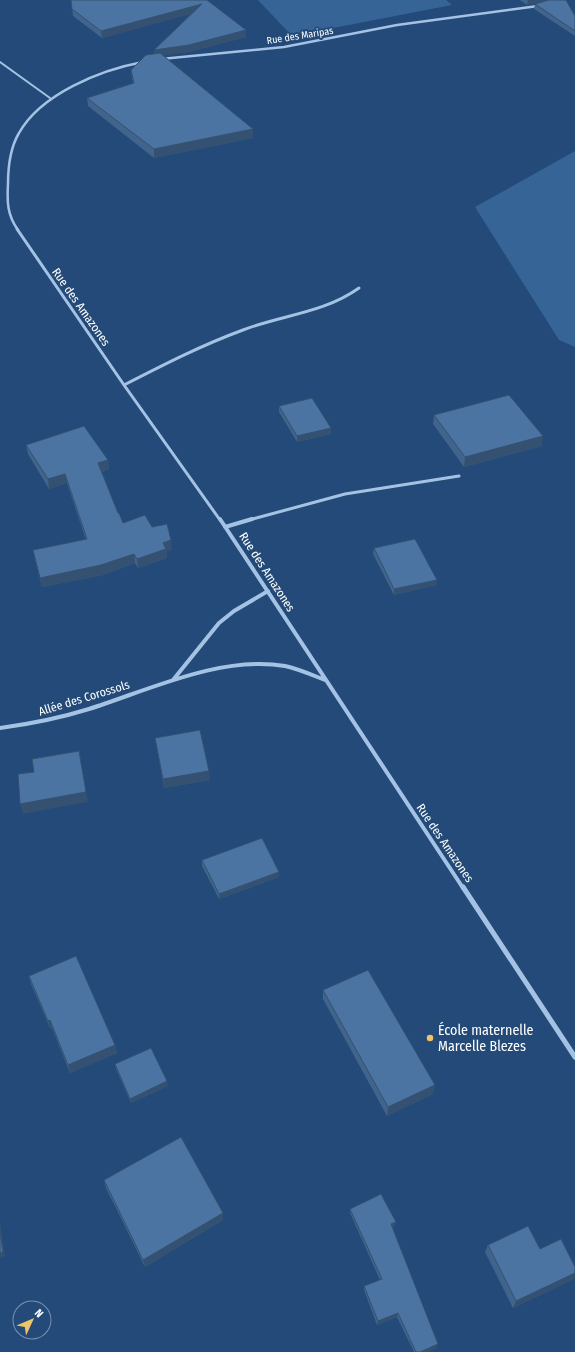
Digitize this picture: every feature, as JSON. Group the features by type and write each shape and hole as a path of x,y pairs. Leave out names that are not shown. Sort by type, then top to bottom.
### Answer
{"street":[{"name":"Rue des Maripas","path":"155,60 184,55 284,47 404,24 543,4"},
{"path":"50,98 93,77 117,68 148,61"},
{"name":"Rue des Amazones","path":"50,98 29,115 14,138 8,152 4,179 5,199 10,219 124,385 225,527 575,1057"},
{"path":"124,385 146,373 243,330 328,307 349,296 359,288"},
{"path":"225,527 345,494 459,476"},
{"path":"172,680 219,623 234,611 268,592"},
{"name":"Allée des Corossols","path":"0,728 58,718 172,680 220,670 262,665 283,666 300,670 325,680"}],"lane":[{"path":"0,62 50,98"}],"shaded area":[{"path":"258,0 446,0 452,5 292,36"},
{"path":"575,151 575,347 559,340 475,207"}],"building":[{"path":"71,0 207,0 246,30 189,45 154,50 202,4 101,31 72,9"},
{"path":"549,0 566,0 575,16 575,31 535,4"},
{"path":"160,53 253,129 154,149 87,98 134,83 131,70 146,55"},
{"path":"509,395 543,436 465,457 434,415"},
{"path":"312,398 331,428 297,436 279,406"},
{"path":"84,426 108,460 98,463 123,523 145,515 152,527 167,524 171,540 163,543 166,549 137,559 134,554 101,565 40,578 33,550 87,539 65,474 48,479 26,445"},
{"path":"415,539 437,580 394,589 374,548"},
{"path":"200,730 209,771 163,779 155,738"},
{"path":"79,751 86,792 20,804 18,774 34,772 32,759"},
{"path":"262,838 279,872 219,894 202,860"},
{"path":"76,956 115,1045 68,1065 50,1020 48,1021 29,976"},
{"path":"368,970 435,1085 388,1107 323,990"},
{"path":"151,1048 167,1081 130,1099 115,1064"},
{"path":"181,1137 223,1213 143,1260 104,1180"},
{"path":"381,1194 396,1222 391,1224 438,1344 420,1352 416,1352 398,1313 378,1321 364,1286 382,1279 350,1209"},
{"path":"528,1226 540,1249 561,1239 575,1267 575,1273 516,1301 488,1245"},
{"path":"0,1231 3,1252 0,1253"}],"place":[{"name":"École maternelle Marcelle Blezes","path":"430,1038"}]}
